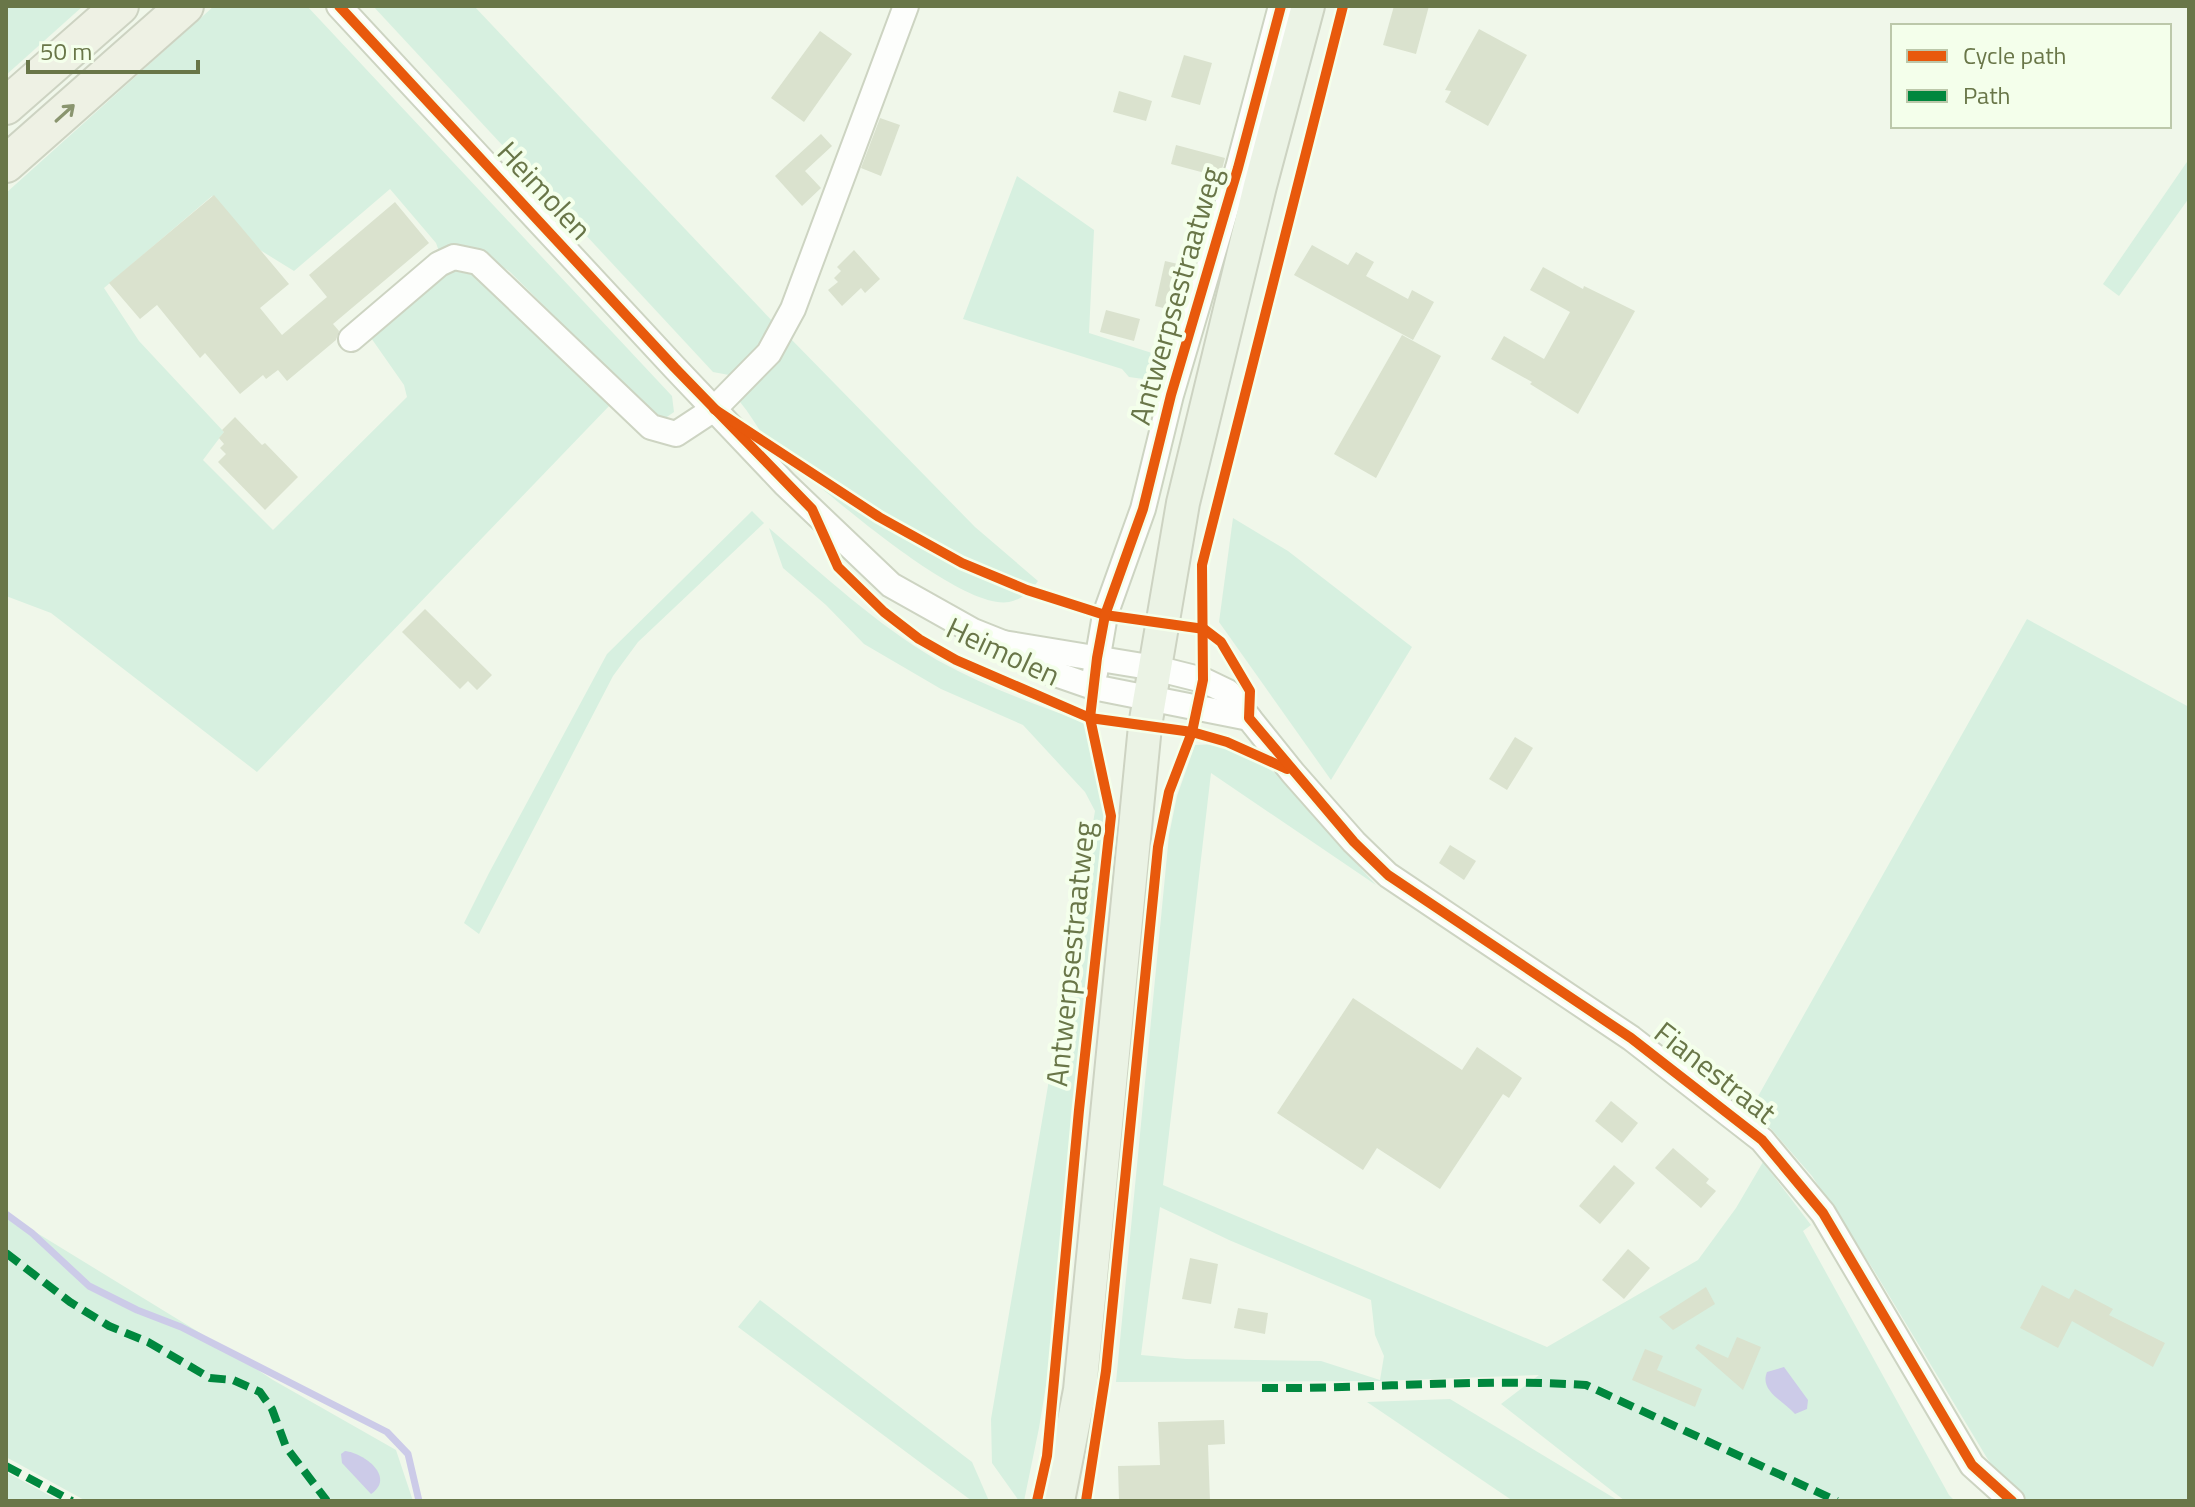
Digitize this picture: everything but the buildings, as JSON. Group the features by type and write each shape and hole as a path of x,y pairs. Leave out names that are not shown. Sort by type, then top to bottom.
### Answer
{"highway":[{"path":"6,106 120,6"},
{"path":"6,164 185,6"}],"main road":[{"name":"Antwerpsestraatweg","path":"1058,1501 1080,1390 1149,700 1183,503 1260,186 1308,6"}],"street":[{"name":"Heimolen","path":"339,6 785,484 891,585 973,631 1003,643 1044,670 1093,687 1149,700"},
{"path":"351,339 439,264 454,257 478,262 651,427 676,434 714,409 769,353 793,309 906,6"},
{"name":"Antwerpsestraatweg","path":"1093,687 1105,615 1143,509 1171,395 1238,168 1281,6"},
{"name":"Heimolen","path":"1003,643 1155,668"},
{"name":"Fianestraat","path":"1155,668 1203,680 1228,692 1293,773 1388,875 1631,1038 1762,1140 1823,1213 1972,1465 2012,1501"},
{"path":"1149,700 1249,718"}],"green space":[{"path":"6,6 83,6 6,75"},
{"path":"214,6 307,6 672,396 674,412 664,419 652,413 509,271 486,257 440,254 436,243 390,189 294,271 247,242 240,227 212,196 104,288 139,341 224,432 203,460 273,530 407,397 404,385 369,335 443,271 469,266 611,404 257,772 51,613 6,596 6,193"},
{"path":"373,6 474,6 776,325 744,363 729,375 713,372"},
{"path":"2189,159 2189,198 2119,296 2103,284"},
{"path":"1017,176 1094,230 1089,333 1174,360 1165,382 1129,377 1122,369 963,319"},
{"path":"790,338 975,527 1038,581 1029,592 1009,602 989,600 965,591 879,535 772,447 740,402"},
{"path":"752,511 764,523 638,642 613,676 479,934 464,923 607,654"},
{"path":"1233,518 1288,551 1412,647 1331,780 1219,622"},
{"path":"769,528 871,615 914,646 955,670 993,687 1089,724 1104,798 1103,851 1055,1331 1024,1501 1019,1501 992,1463 991,1419 1095,811 1085,792 1023,725 941,689 864,644 826,605 783,568"},
{"path":"2027,619 2189,707 2189,1501 2029,1501 2025,1498 1995,1470 1987,1458 1873,1269 1812,1176 1752,1107"},
{"path":"1217,744 1248,756 1283,778 1295,796 1376,885 1211,773 1163,1185 1547,1347 1698,1260 1736,1208 1763,1162 1811,1225 1803,1231 1955,1501 1625,1501 1501,1404 1539,1375 1380,1381 1116,1382 1169,835 1177,796 1195,745","holes":["1160,1207 1371,1300 1375,1335 1384,1356 1380,1380 1321,1361 1186,1359 1141,1355"]},
{"path":"6,1214 273,1380 396,1450 413,1501 86,1501 6,1457"},
{"path":"760,1300 972,1462 989,1501 972,1501 738,1327"},
{"path":"1450,1399 1619,1501 1513,1501 1367,1402"},
{"path":"6,1472 60,1501 6,1501"}],"water":[{"path":"1784,1367 1808,1400 1807,1409 1795,1414 1766,1385 1767,1372"},
{"path":"345,1451 361,1456 379,1473 378,1487 371,1494 342,1463 341,1454"}],"waterway":[{"path":"6,1214 32,1233 89,1286 181,1327 387,1432 408,1454 419,1501"}],"marked path":[{"path":"6,1253 70,1302 109,1326 148,1342 210,1378 233,1380 260,1392 272,1409 286,1447 327,1501"},
{"path":"1262,1388 1505,1383 1586,1385 1837,1501"},
{"path":"6,1466 72,1501"}],"cycle path":[{"path":"339,6 675,368 812,509 838,567 884,612 919,639 956,660 1090,718 1192,732 1227,742 1287,769"},
{"path":"1037,1501 1047,1456 1079,1110 1111,816 1090,718 1097,658 1105,615 1143,509 1171,395 1238,168 1281,6"},
{"path":"1086,1501 1106,1371 1158,847 1169,792 1192,732 1203,680 1202,565 1343,6"},
{"path":"714,409 879,517 962,563 1027,590 1105,615 1204,629 1221,642 1250,691 1249,718 1354,842 1388,875 1631,1038 1762,1140 1823,1213 1972,1465 2012,1501"}]}
